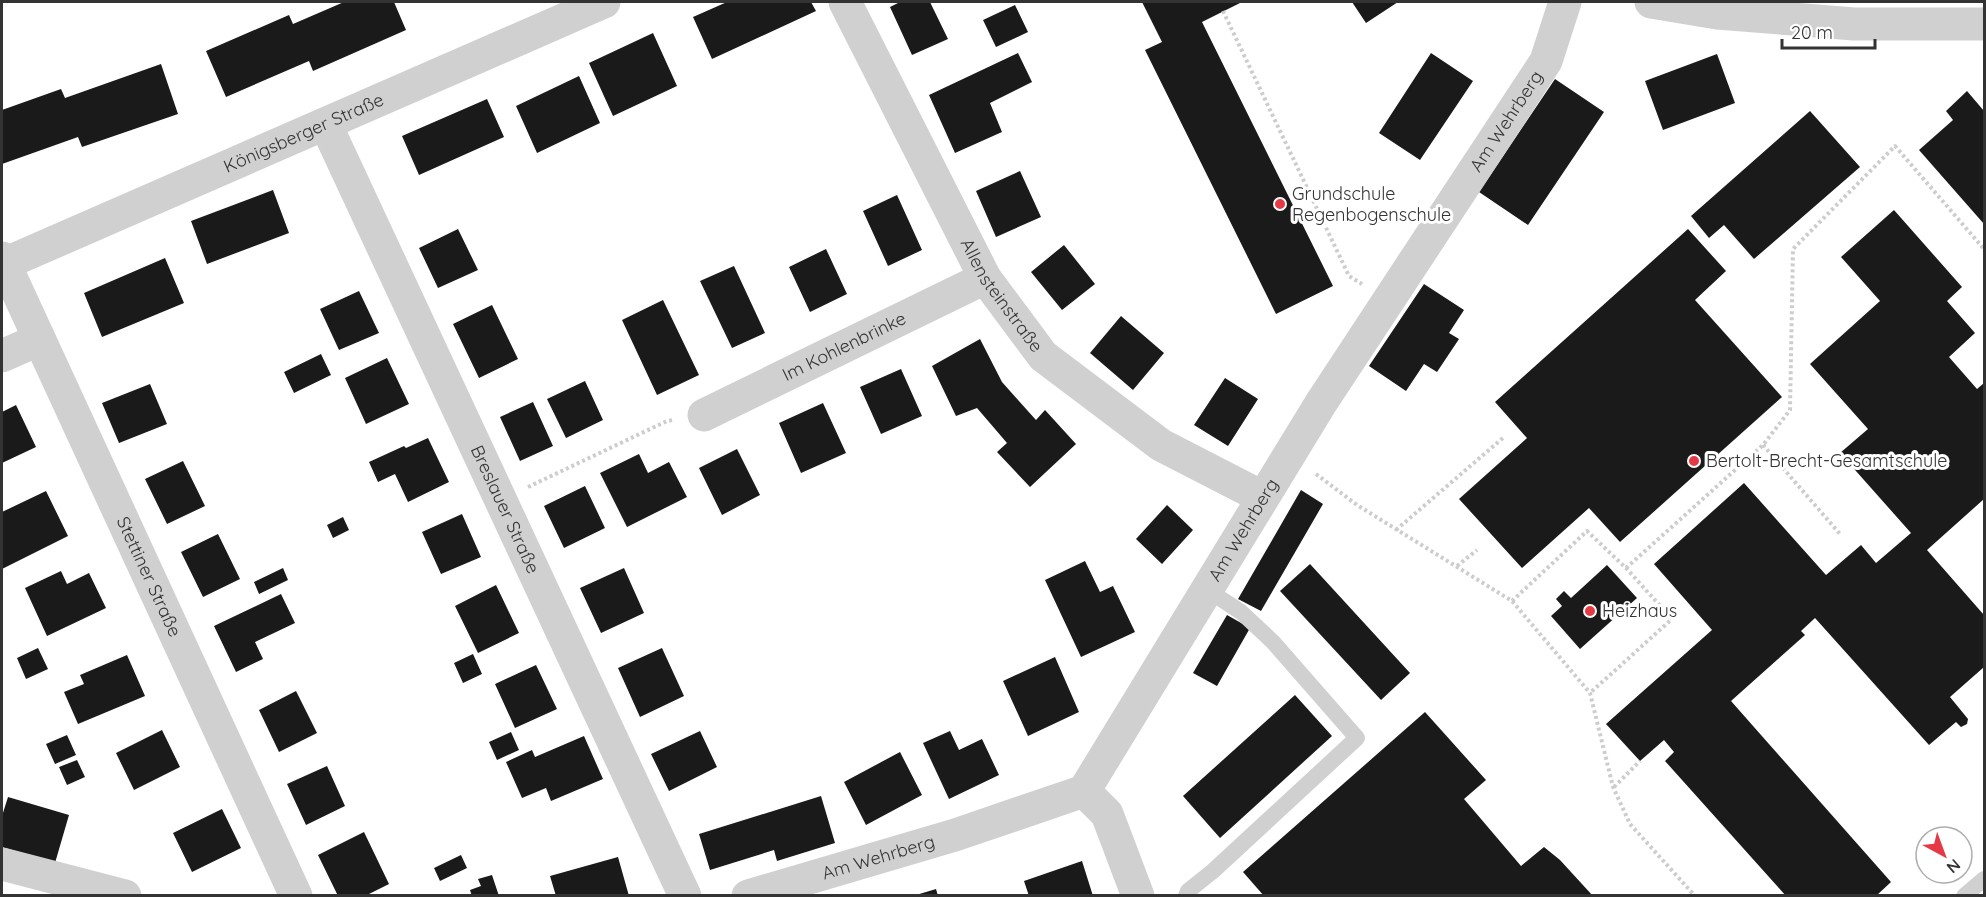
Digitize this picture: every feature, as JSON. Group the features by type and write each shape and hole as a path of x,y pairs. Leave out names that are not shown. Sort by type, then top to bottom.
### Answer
{"street":[{"name":"Königsberger Straße","path":"3,261 326,125 604,2"},
{"name":"Allensteinstraße","path":"845,2 985,278 1043,356 1161,446 1262,496"},
{"name":"Am Wehrberg","path":"748,896 786,890 1084,791 1262,496 1546,61 1565,2"},
{"path":"1651,2 1717,13 1854,24 1984,24"},
{"name":"Breslauer Straße","path":"326,125 684,896"},
{"name":"Stettiner Straße","path":"3,261 296,896"},
{"name":"Im Kohlenbrinke","path":"704,415 985,278"},
{"path":"2,356 38,340"},
{"path":"1084,791 1107,814 1138,896"},
{"path":"2,864 125,896"}],"lane":[{"path":"1186,896 1188,891 1213,871 1357,738 1273,642 1240,612 1206,589"},
{"path":"1964,896 1984,879"}],"path":[{"path":"1223,11 1349,276 1389,299"},
{"path":"1626,568 1763,446 1790,410 1793,249 1895,146 1984,249"},
{"path":"500,500 667,421 704,415"},
{"path":"1396,530 1504,437"},
{"path":"1763,446 1840,534"},
{"path":"1289,454 1357,505 1512,601 1590,693 1613,788 1630,824 1695,896"},
{"path":"1512,601 1587,531 1626,568 1672,619 1590,693"},
{"path":"1457,566 1477,550"},
{"path":"1613,788 1640,761"}],"building":[{"path":"344,2 394,2 406,30 313,71 309,61 226,97 206,51 289,15 293,24"},
{"path":"727,2 811,2 816,11 712,59 693,17"},
{"path":"900,2 930,2 948,39 912,55 890,7"},
{"path":"1142,2 1242,2 1202,22 1333,286 1276,314 1145,50 1162,42"},
{"path":"1352,2 1398,2 1366,23"},
{"path":"1015,5 1028,32 996,47 983,20"},
{"path":"653,33 677,86 613,116 589,63"},
{"path":"1018,53 1032,82 990,103 1002,132 955,153 929,95"},
{"path":"1431,53 1473,81 1420,160 1379,133"},
{"path":"1717,54 1735,103 1663,130 1645,81"},
{"path":"161,64 178,114 82,147 78,137 2,164 2,110 61,89 65,98"},
{"path":"579,76 600,123 537,153 516,106"},
{"path":"1555,79 1604,112 1528,225 1479,192"},
{"path":"1967,91 1984,111 1984,224 1919,150 1953,120 1946,111"},
{"path":"487,99 504,137 419,175 402,136"},
{"path":"1810,111 1860,167 1754,259 1724,225 1709,238 1691,216"},
{"path":"1020,171 1041,217 996,237 976,191"},
{"path":"273,190 289,233 207,264 191,221"},
{"path":"897,195 922,250 888,266 863,211"},
{"path":"1894,210 1962,287 1947,301 1975,333 1949,357 1977,389 1984,383 1984,499 1927,550 1984,615 1984,667 1950,697 1968,719 1967,724 1961,727 1956,722 1929,745 1815,618 1801,631 1805,635 1731,701 1891,882 1876,896 1786,896 1665,761 1674,752 1664,740 1640,761 1606,724 1712,630 1654,564 1744,483 1826,575 1861,545 1876,563 1911,533 1840,453 1868,429 1810,364 1880,301 1841,257"},
{"path":"458,229 478,270 438,288 419,248"},
{"path":"1688,229 1726,271 1695,300 1782,397 1620,542 1589,508 1522,568 1459,499 1527,438 1495,402"},
{"path":"1064,245 1095,284 1062,310 1031,272"},
{"path":"826,249 847,294 810,312 789,267"},
{"path":"165,258 184,303 102,337 84,293"},
{"path":"734,266 765,333 732,348 700,281"},
{"path":"1424,284 1464,310 1449,333 1459,339 1437,372 1424,364 1406,391 1369,366"},
{"path":"359,291 379,333 339,350 320,309"},
{"path":"663,300 699,375 657,395 622,320"},
{"path":"492,305 518,359 479,378 453,324"},
{"path":"1121,316 1164,353 1133,390 1090,353"},
{"path":"980,339 1002,382 1036,420 1045,410 1076,444 1030,487 997,452 1007,443 977,408 956,416 932,366"},
{"path":"321,354 331,375 294,393 284,372"},
{"path":"387,358 409,404 366,424 345,378"},
{"path":"901,369 922,416 881,434 860,387"},
{"path":"1225,378 1258,399 1228,446 1194,425"},
{"path":"585,381 603,420 566,438 547,399"},
{"path":"150,384 167,424 119,443 102,403"},
{"path":"533,402 553,446 520,461 500,417"},
{"path":"823,403 846,453 801,473 779,423"},
{"path":"16,405 36,447 2,463 2,412"},
{"path":"428,438 449,482 408,502 395,474 378,482 369,462"},
{"path":"737,449 760,495 722,515 699,468"},
{"path":"639,454 648,473 669,462 687,497 627,527 600,473"},
{"path":"183,461 205,506 167,524 145,479"},
{"path":"585,486 605,528 564,548 544,506"},
{"path":"1301,490 1323,504 1261,611 1238,599"},
{"path":"46,491 68,536 2,569 2,512"},
{"path":"1167,505 1193,530 1162,564 1136,539"},
{"path":"462,514 481,557 441,574 422,532"},
{"path":"343,517 349,530 333,538 327,525"},
{"path":"218,534 240,579 203,597 181,552"},
{"path":"1085,561 1100,592 1113,586 1135,632 1081,657 1045,580"},
{"path":"1310,564 1410,673 1381,700 1280,591"},
{"name":"Heizhaus","path":"1607,565 1637,598 1580,649 1551,616 1562,606 1556,599 1564,591 1571,598"},
{"path":"283,568 288,580 259,594 254,582"},
{"path":"624,568 644,613 601,633 580,588"},
{"path":"61,571 67,584 89,573 106,608 47,636 25,588"},
{"path":"496,585 519,633 478,653 455,606"},
{"path":"281,594 295,623 255,642 263,659 236,672 214,626"},
{"path":"1227,615 1250,628 1217,686 1193,673"},
{"path":"38,648 48,669 26,679 17,658"},
{"path":"662,648 684,696 640,717 618,668"},
{"path":"473,654 482,674 463,683 454,663"},
{"path":"127,655 145,696 78,724 64,692 84,684 80,675"},
{"path":"1055,657 1079,712 1028,736 1003,681"},
{"path":"536,665 557,709 515,728 495,684"},
{"path":"296,691 317,733 279,752 259,710"},
{"path":"1295,695 1332,736 1220,838 1183,796"},
{"path":"1425,712 1486,780 1464,799 1521,866 1544,847 1560,860 1593,896 1264,896 1243,872"},
{"path":"162,730 180,767 134,790 116,753"},
{"path":"700,731 717,767 669,791 651,754"},
{"path":"950,731 959,750 982,739 999,775 949,799 923,743"},
{"path":"511,732 519,750 497,760 489,742"},
{"path":"67,735 76,755 55,764 46,744"},
{"path":"584,736 603,779 551,801 546,788 522,798 506,762 532,750 535,757"},
{"path":"900,752 922,795 866,825 844,782"},
{"path":"77,760 85,777 67,785 59,767"},
{"path":"327,766 345,806 306,825 287,784"},
{"path":"821,796 835,843 777,861 774,850 710,870 699,834"},
{"path":"8,797 69,815 55,863 2,847 2,816"},
{"path":"222,809 241,848 192,872 173,833"},
{"path":"364,832 389,884 365,896 338,896 318,855"},
{"path":"461,855 467,868 440,881 434,868"},
{"path":"618,857 629,896 556,896 550,876"},
{"path":"1082,861 1093,896 1029,896 1024,881"},
{"path":"492,875 499,896 472,896 470,890 481,886 478,879"},
{"path":"936,889 938,896 916,896 916,895"}],"place":[{"name":"Grundschule Regenbogenschule","path":"1280,204"},
{"name":"Bertolt-Brecht-Gesamtschule","path":"1694,461"},
{"name":"Heizhaus","path":"1590,611"}]}
